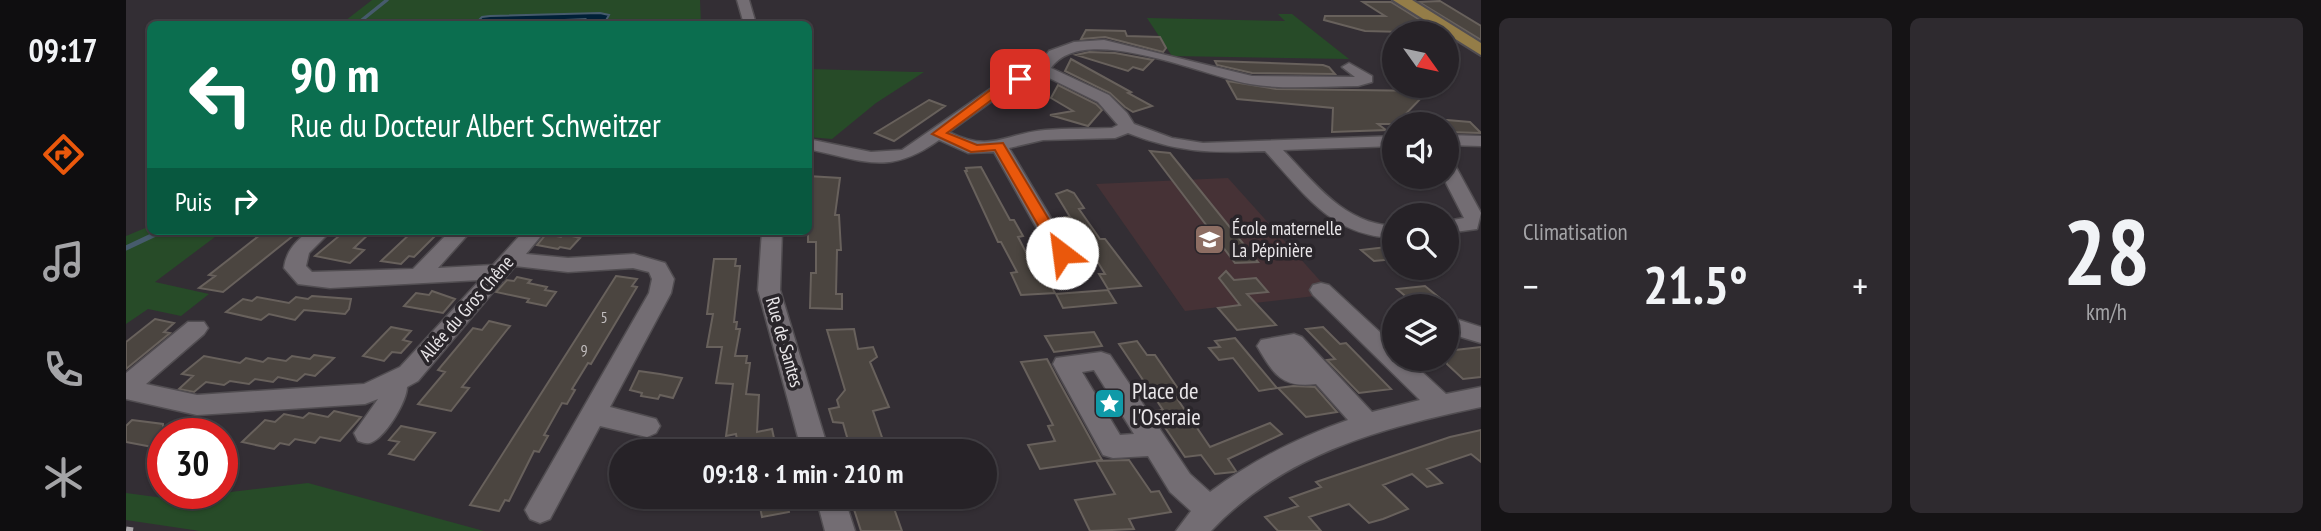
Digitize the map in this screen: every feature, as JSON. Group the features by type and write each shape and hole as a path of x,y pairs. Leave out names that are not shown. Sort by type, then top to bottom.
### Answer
{"main road":[{"path":"1393,0 1426,21"},
{"path":"1401,0 1481,52"},
{"path":"1460,41 1481,52"}],"street":[{"path":"743,0 749,21"},
{"path":"812,145 877,156 908,154 1001,88 1043,70 1059,51 1095,44 1126,48 1252,80 1358,82 1367,79 1349,67"},
{"path":"1043,70 1098,97 1116,112 1127,127 1160,140 1186,146 1382,141"},
{"path":"938,134 976,149 1043,135 1115,133 1127,127"},
{"path":"1459,141 1481,142"},
{"path":"999,145 1074,275"},
{"path":"1269,145 1337,216 1365,231 1382,232"},
{"path":"1459,189 1474,218 1471,225 1459,226"},
{"path":"316,235 301,248 295,258 295,268 306,279 330,281 419,276 502,265 643,262 657,268 663,285 540,510"},
{"path":"419,276 457,235"},
{"name":"Allée du Gros Chêne","path":"126,388 198,405 365,394 395,383 414,369 502,265 531,235"},
{"name":"Rue de Santes","path":"772,235 769,290 812,439"},
{"path":"1321,290 1441,405"},
{"name":"Allée du Gros Chêne","path":"126,388 196,328"},
{"path":"1321,374 1367,424"},
{"name":"Allée du Gros Chêne","path":"367,433 394,398 395,383"},
{"path":"1191,531 1236,488 1306,446 1367,424 1481,397"},
{"path":"593,414 648,426"},
{"path":"1154,444 1180,483 1210,511"},
{"path":"834,509 840,531"}],"shaded area":[{"name":"École maternelle La Pépinière","path":"1228,178 1332,294 1185,311 1096,184"}],"green space":[{"path":"372,0 700,0 701,21 606,21 609,17 604,13 490,16 482,17 478,21 345,21"},
{"path":"1278,14 1292,14 1349,59 1172,56 1147,18 1285,21"},
{"path":"812,69 924,72 876,103 832,139 812,137"},
{"path":"147,227 147,235 218,235 155,282 209,294 181,316 148,309 126,324 126,236"},
{"path":"308,483 484,531 200,531 126,520 126,493 147,496 147,509 238,509 238,491"}],"water":[{"path":"609,15 606,21 478,21 482,17"}],"building":[{"path":"1440,1 1481,26 1481,40 1460,27 1460,21 1450,21 1419,2"},
{"path":"1363,2 1391,2 1422,21 1382,21 1382,31 1365,31 1324,20 1325,16 1385,16"},
{"path":"1086,30 1125,31 1127,36 1160,37 1166,48 1163,52 1105,37 1081,39"},
{"path":"1089,52 1115,53 1153,60 1143,70 1133,67 1128,71 1076,55"},
{"path":"1071,59 1152,106 1133,112 1110,93 1065,71"},
{"path":"1215,61 1323,65 1335,74 1252,73 1217,65"},
{"path":"1227,81 1276,89 1382,90 1382,98 1421,98 1408,112 1382,112 1382,124 1378,124 1382,130 1332,132 1333,108 1237,99"},
{"path":"1058,85 1096,104 1102,110 1088,126 1050,115 1073,111 1051,98"},
{"path":"929,100 945,106 894,141 875,133"},
{"path":"1459,121 1470,122 1481,133 1459,132"},
{"path":"1150,151 1170,153 1258,262 1235,263"},
{"path":"981,167 1010,220 1014,220 1023,236 1018,237 1039,277 1046,276 1055,293 1021,295 1011,273 1017,272 1001,242 998,242 965,171 966,168"},
{"path":"812,176 840,178 835,215 839,215 841,250 837,250 836,294 842,294 842,309 810,308 811,273 816,273 816,242 808,242 808,235 812,235"},
{"path":"1067,190 1074,193 1084,208 1079,209 1100,239 1105,239 1141,286 1108,289 1099,274 1105,274 1080,233 1075,233 1065,217 1070,217 1056,194"},
{"path":"260,235 294,235 223,292 199,288 215,276 209,275"},
{"path":"340,235 368,235 354,248 364,250 350,263 315,256"},
{"path":"409,235 436,235 414,257 409,256 401,264 381,261"},
{"path":"545,235 580,238 570,249 537,245"},
{"path":"1382,248 1382,260 1374,261 1361,250"},
{"path":"714,259 736,259 735,266 740,266 734,322 737,322 736,329 740,329 735,356 747,356 746,363 750,363 746,394 759,395 757,432 772,429 774,439 737,439 736,434 726,436 733,384 716,383 722,347 707,347 713,314 707,314"},
{"path":"1226,271 1234,280 1256,278 1268,292 1247,294 1276,325 1237,330 1218,308 1240,305 1219,278"},
{"path":"616,276 637,279 632,286 637,287 591,364 588,363 572,389 575,390 567,404 562,403 544,435 548,436 539,452 534,451 509,501 505,500 499,511 470,505"},
{"path":"517,277 531,280 528,283 556,292 546,306 527,302 529,299 496,292 507,280 514,281"},
{"path":"1425,286 1435,294 1403,294 1397,289"},
{"path":"1108,290 1116,303 1063,308 1056,294"},
{"path":"432,291 455,299 443,313 404,306 416,293 429,295"},
{"path":"312,296 351,299 349,309 345,314 304,310 295,320 269,314 261,320 226,312 243,299 252,301 257,297 289,303 296,297 308,299"},
{"path":"155,319 174,323 164,332 170,333 126,369 126,342"},
{"path":"489,321 510,326 462,387 469,388 451,411 418,404 445,372 438,370 473,328 482,330"},
{"path":"391,327 411,331 403,340 411,342 401,353 392,352 384,361 363,356"},
{"path":"1323,327 1340,344 1346,343 1391,389 1359,393 1327,360 1335,359 1306,329"},
{"path":"854,329 858,349 873,347 877,357 870,362 889,407 873,411 883,439 848,439 843,423 833,422 829,409 839,407 837,400 845,390 827,330"},
{"path":"1094,332 1102,346 1054,352 1045,336"},
{"path":"1235,338 1277,388 1259,391 1233,358 1219,360 1209,348 1220,347 1215,341"},
{"path":"1137,341 1147,355 1155,355 1181,393 1174,394 1210,447 1270,423 1282,434 1228,459 1236,471 1234,472 1215,474 1201,455 1185,457 1154,411 1163,410 1119,344"},
{"path":"1481,347 1481,377 1463,379 1454,371 1459,371 1459,350"},
{"path":"314,355 334,358 315,376 305,374 297,381 278,377 273,382 255,379 249,384 230,381 224,385 206,382 194,392 179,389 193,376 182,374 204,356 240,363 246,358 263,362 268,358 286,361 292,356 310,359"},
{"path":"1047,359 1102,460 1040,469 1028,445 1055,441 1048,426 1053,425 1021,362"},
{"path":"639,371 682,378 673,398 660,395 658,399 641,396 642,393 630,390"},
{"path":"1315,387 1337,412 1306,417 1278,388"},
{"path":"334,411 361,417 340,441 320,437 315,443 295,439 289,445 280,443 274,449 242,442 265,420 275,422 284,414 303,418 309,413 328,417"},
{"path":"132,420 147,422 147,446 126,442 126,426"},
{"path":"401,426 435,433 414,460 389,454 399,442 389,440"},
{"path":"1481,430 1481,462 1471,454 1427,469 1442,483 1427,487 1412,474 1383,485 1408,509 1369,523 1349,504 1309,517 1321,531 1278,531 1265,517 1298,506 1290,498 1321,487 1316,482 1450,437"},
{"path":"1129,460 1151,492 1159,491 1171,512 1129,519 1134,529 1090,531 1075,500 1115,494 1096,461"},
{"path":"760,509 788,509 789,512 762,517"},
{"path":"854,509 894,509 902,531 861,531"}],"waterway":[{"path":"361,21 387,0"},
{"path":"126,248 154,235"}],"railway":[{"path":"126,530 133,531"}],"place":[{"name":"École maternelle La Pépinière","path":"1209,239"},
{"name":"Place de l'Oseraie","path":"1109,404"}],"route":[{"path":"1020,79 992,94 938,134 976,149 999,145 1062,253"}]}
